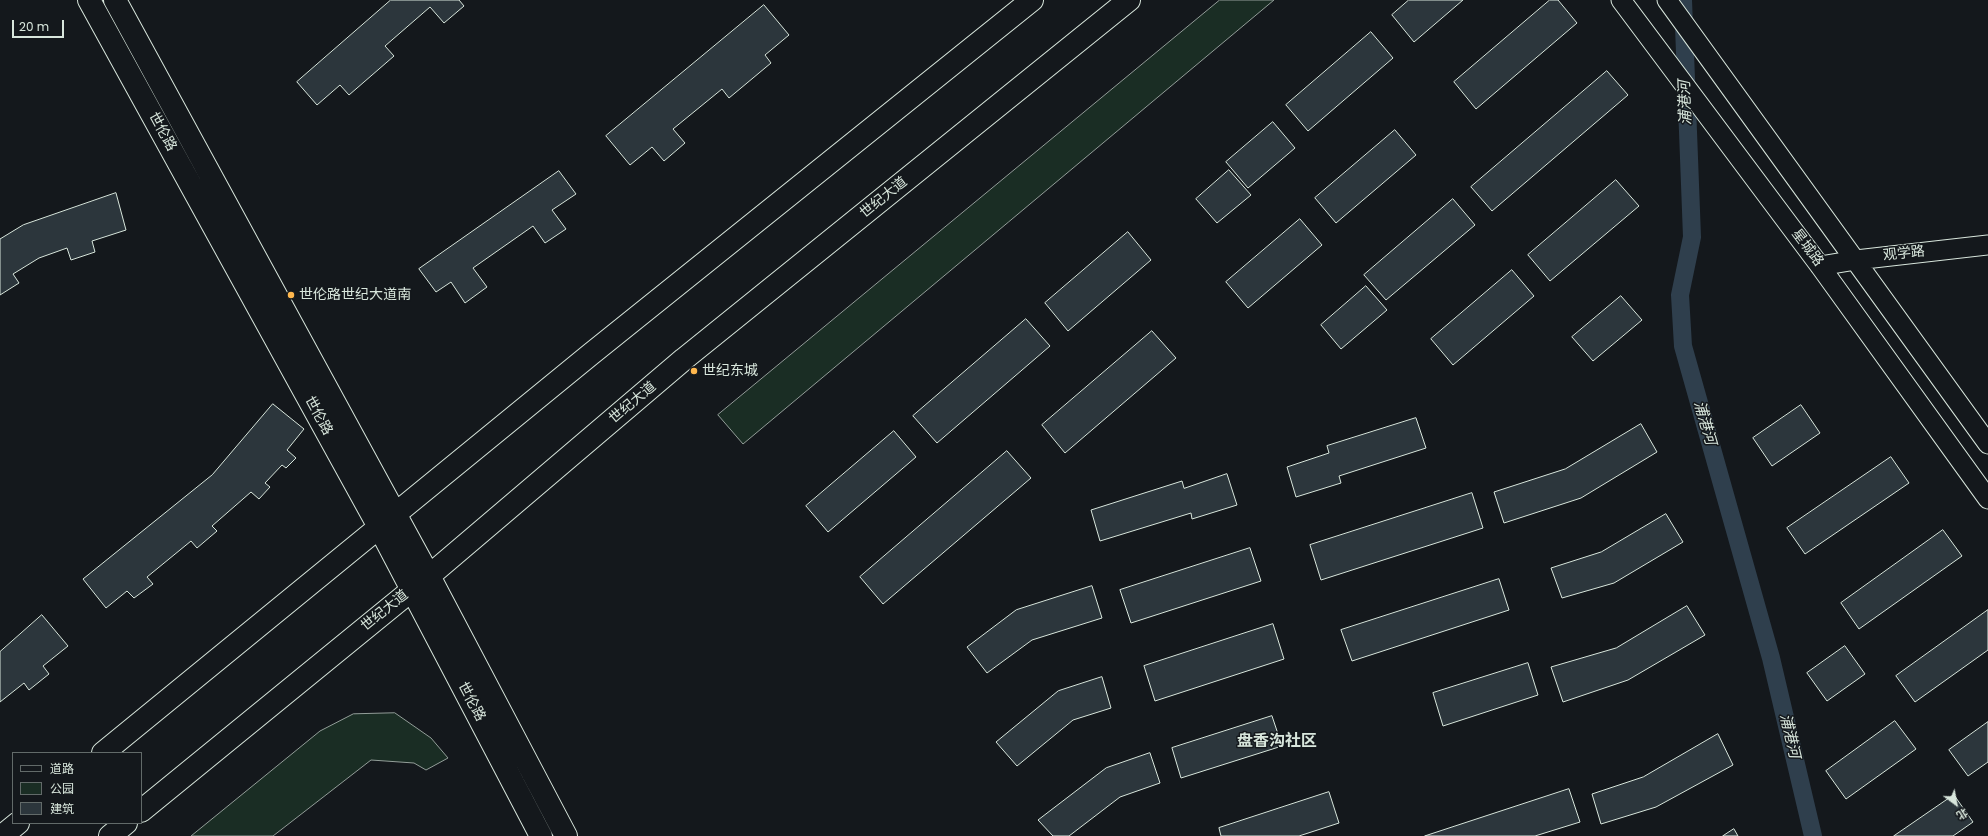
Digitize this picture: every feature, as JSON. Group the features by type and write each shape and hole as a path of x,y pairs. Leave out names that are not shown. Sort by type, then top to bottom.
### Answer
{"main road":[{"name":"世伦路","path":"89,0 387,520 429,576 566,836"},
{"name":"世伦路","path":"115,0 387,520 412,589 541,836"},
{"path":"105,752 591,354 1032,0"},
{"name":"世纪大道","path":"142,810 429,576 684,359 1129,0"},
{"path":"2,836 17,824"},
{"path":"110,836 125,824"}],"street":[{"name":"星城路","path":"1621,0 1820,266 1988,499"},
{"path":"1667,0 1988,444"},
{"name":"观学路","path":"1820,266 1856,260 1988,245"}],"green space":[{"path":"1220,0 1274,0 743,444 718,415"},
{"path":"395,713 431,738 448,758 426,770 414,763 371,760 273,836 191,836 320,731 353,714"}],"building":[{"path":"391,0 459,0 464,6 444,23 430,7 385,46 394,56 349,95 340,85 317,105 297,82"},
{"path":"1409,0 1463,0 1414,42 1392,15"},
{"path":"1550,0 1558,0 1577,23 1476,109 1454,82"},
{"path":"764,5 789,35 765,55 771,63 729,98 722,89 673,129 685,143 664,161 652,147 630,165 606,136"},
{"path":"1371,32 1393,58 1308,131 1286,105"},
{"path":"1607,71 1628,95 1492,211 1471,187"},
{"path":"1273,122 1295,148 1248,188 1226,162"},
{"path":"1395,130 1416,155 1336,223 1315,198"},
{"path":"1229,170 1251,195 1217,223 1196,199"},
{"path":"559,171 576,194 552,210 566,229 545,243 533,226 473,268 487,287 465,303 451,282 436,292 419,269"},
{"path":"1616,180 1639,206 1550,281 1528,255"},
{"path":"116,193 126,230 92,241 95,252 71,260 67,248 39,258 13,274 19,283 0,295 0,239 23,225"},
{"path":"1453,199 1475,225 1386,300 1364,275"},
{"path":"1300,219 1322,245 1248,308 1226,282"},
{"path":"1128,232 1151,260 1068,331 1045,303"},
{"path":"1512,270 1534,296 1453,365 1431,339"},
{"path":"1366,286 1387,310 1341,349 1321,325"},
{"path":"1621,296 1642,320 1593,361 1572,337"},
{"path":"1026,319 1050,346 937,443 913,416"},
{"path":"1152,331 1176,358 1065,453 1042,425"},
{"path":"273,404 304,429 287,450 296,458 286,468 282,465 265,483 270,487 259,499 251,492 212,526 217,531 197,548 191,541 147,577 153,584 134,598 127,591 106,608 83,579 212,475"},
{"path":"1801,405 1820,433 1772,466 1753,438"},
{"path":"1416,418 1426,448 1339,476 1341,483 1296,497 1287,467 1329,453 1327,446"},
{"path":"1641,424 1657,452 1581,498 1504,523 1494,492 1565,469"},
{"path":"894,431 916,457 828,532 806,506"},
{"path":"1007,451 1031,478 883,604 860,577"},
{"path":"1891,457 1909,483 1805,554 1787,528"},
{"path":"1227,474 1237,505 1192,519 1191,513 1100,541 1091,510 1182,481 1184,488"},
{"path":"1472,493 1483,528 1321,580 1310,545"},
{"path":"1666,514 1683,542 1614,583 1562,598 1551,568 1601,552"},
{"path":"1943,530 1962,556 1859,629 1841,603"},
{"path":"1250,548 1261,581 1131,623 1120,590"},
{"path":"1499,579 1509,610 1352,661 1341,630"},
{"path":"1092,586 1102,618 1032,640 987,673 967,647 1016,610"},
{"path":"1687,606 1705,635 1628,680 1563,702 1551,667 1616,648"},
{"path":"1988,610 1988,650 1915,702 1896,676"},
{"path":"42,615 68,646 43,666 49,674 29,690 24,683 0,702 0,652"},
{"path":"1273,624 1284,659 1155,701 1144,666"},
{"path":"1845,646 1865,674 1827,701 1807,673"},
{"path":"1528,663 1538,695 1443,726 1433,693"},
{"path":"1102,677 1111,708 1073,720 1017,766 996,742 1058,691"},
{"path":"1272,716 1282,746 1181,778 1172,748"},
{"path":"1895,721 1916,749 1846,799 1826,771"},
{"path":"1988,722 1988,762 1968,776 1949,750"},
{"path":"1718,734 1733,765 1656,807 1601,824 1592,794 1643,777"},
{"path":"1150,753 1160,783 1120,797 1069,836 1053,836 1038,820 1106,768"},
{"path":"1569,789 1580,822 1535,836 1425,836"},
{"path":"1329,792 1339,823 1299,836 1221,836 1219,828"},
{"path":"1954,795 1973,822 1953,836 1894,836"},
{"path":"1734,829 1738,836 1723,836"}],"waterway":[{"name":"浦港河","path":"1683,0 1692,237 1680,295 1683,346 1771,658 1813,836"}],"place":[{"name":"世伦路世纪大道南","path":"291,295"},
{"name":"世纪东城","path":"694,371"}],"district":[{"name":"盘香沟社区","path":"1277,742"}]}
